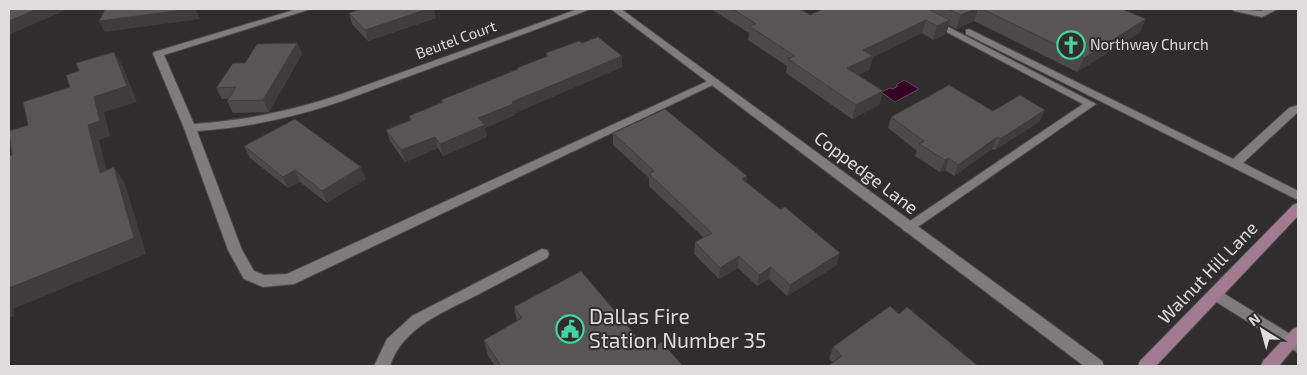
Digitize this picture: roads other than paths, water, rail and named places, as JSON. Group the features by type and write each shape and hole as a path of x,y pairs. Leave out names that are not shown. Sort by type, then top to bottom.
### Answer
{"main road":[{"name":"Walnut Hill Lane","path":"1146,366 1298,208"},
{"path":"1269,366 1296,340"}],"street":[{"path":"306,9 158,54 190,128 235,250 249,275 263,281 290,280 714,82"},
{"name":"Beutel Court","path":"190,128 253,122 281,117 330,103 586,9"},
{"name":"Coppedge Lane","path":"615,9 1096,366"},
{"path":"907,9 1091,104 909,228"},
{"path":"924,9 1298,196"},
{"path":"1237,9 1256,14 1267,14 1273,9"},
{"path":"1235,164 1293,110 1298,108"},
{"path":"382,366 383,359 393,342 407,328 424,316 542,254"},
{"path":"1215,294 1296,340"}],"place":[{"name":"Northway Church","path":"1071,45"},
{"name":"Dallas Fire Station Number 35","path":"570,329"}]}
